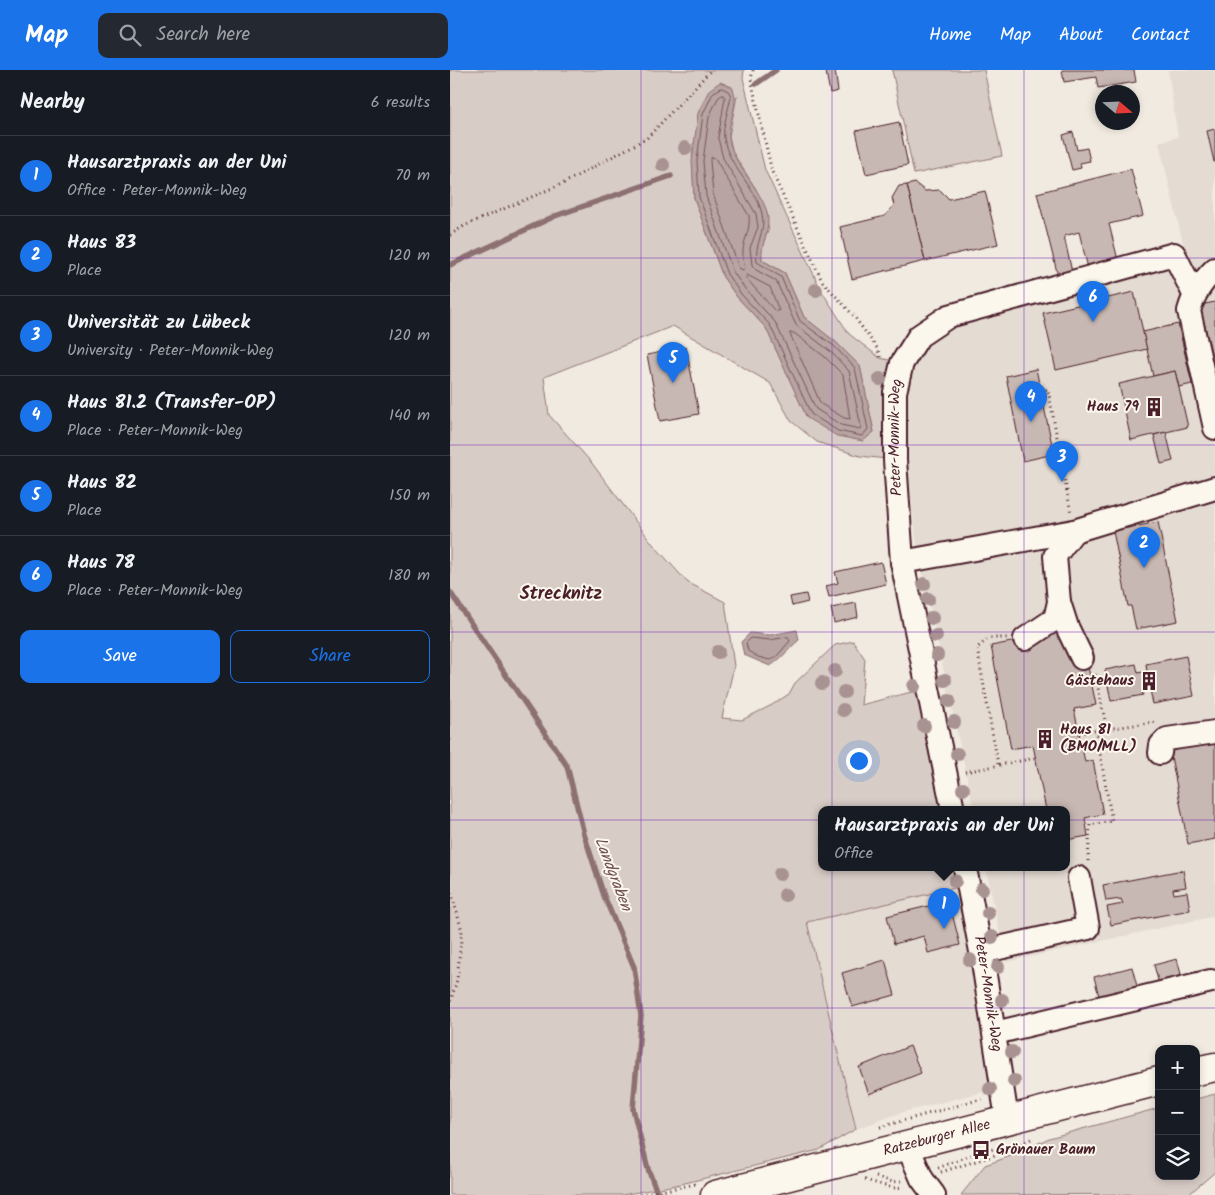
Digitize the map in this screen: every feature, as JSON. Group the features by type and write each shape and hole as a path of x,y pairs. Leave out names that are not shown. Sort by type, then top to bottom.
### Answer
{"main road":[{"path":"1200,1071 1215,1067"},
{"name":"Ratzeburger Allee","path":"715,1195 1155,1082"}],"street":[{"name":"Peter-Monnik-Weg","path":"952,806 902,562 895,460 895,392 902,363 919,336 948,316 1174,254 1194,294"},
{"path":"1215,269 1194,294 1189,311 1215,428"},
{"path":"902,562 1074,530 1215,488"},
{"path":"1074,530 1055,556 1060,616 1081,656"},
{"path":"1025,639 1060,616"},
{"path":"1160,753 1161,745 1167,739 1215,732"},
{"name":"Peter-Monnik-Weg","path":"964,871 977,960 995,1033 1007,1120"},
{"path":"977,960 1088,928 1079,878"},
{"path":"995,1033 1212,981"},
{"path":"907,1145 928,1187"}],"path":[{"path":"450,236 464,226 564,183 647,138 711,70"},
{"path":"753,70 752,79 772,172 822,281 853,315 877,348 895,392"},
{"path":"1040,390 1048,389 1074,530"},
{"path":"998,764 977,648 989,638 1025,639"},
{"path":"1081,656 1091,655 1107,729"},
{"path":"1079,733 1156,722"},
{"path":"1079,878 1088,863 1090,825 1112,821 1096,731"},
{"path":"946,777 998,764 1035,758"},
{"path":"450,888 462,931 457,980 450,1003"},
{"path":"862,1179 893,1188 905,1186 928,1187 961,1164 1005,1152 1033,1138"},
{"path":"640,1195 683,1187"}],"shaded area":[{"path":"450,70 744,70 743,78 765,170 821,290 849,334 880,358 898,362 895,460 860,456 817,442 791,421 770,383 673,326 544,377 549,415 591,462 652,543 687,582 725,602 734,666 722,718 742,720 772,705 789,694 795,683 835,645 853,641 865,659 861,705 927,688 952,806 818,806 818,871 966,871 968,885 807,922 856,1129 819,1150 681,1184 622,1195 450,1195","holes":["737,96 729,136 733,153 756,189 769,229 761,248 762,260 785,273 804,317 837,343 860,366 874,432 807,418 766,328 737,297 723,277 694,198 692,145"]},
{"path":"892,70 984,70 1002,156 914,174"},
{"path":"1168,70 1215,70 1215,916 1006,962 987,871 1070,871 1070,806 973,806 918,552 899,412 919,336 1185,251 1159,142 1178,137"},
{"path":"968,885 1003,1087 903,1112 856,1129 806,922"},
{"path":"1215,1094 1215,1172 1189,1194 961,1195 985,1165 1014,1155 1049,1138 1155,1109 1155,1180 1200,1180 1200,1098"}],"water":[{"path":"720,82 732,87 734,93 735,100 729,131 731,148 762,200 768,216 762,260 785,273 804,317 837,343 860,366 874,432 863,441 837,436 807,418 766,328 737,297 723,277 694,198 692,161 698,113 709,90"},
{"path":"797,630 799,640 770,666 744,655 741,642 750,633 770,635"}],"building":[{"path":"835,70 838,91 830,93 826,72"},
{"path":"1062,70 1134,70 1136,82 1117,85 1097,85 1096,77 1064,82"},
{"path":"899,122 908,165 866,174 856,131"},
{"path":"1215,129 1215,162 1214,162 1207,131"},
{"path":"1073,132 1077,150 1087,148 1090,161 1080,163 1081,168 1072,170 1063,135"},
{"path":"1131,169 1143,216 1109,224 1118,260 1088,268 1079,232 1064,236 1072,272 1058,276 1037,193"},
{"path":"915,183 925,191 940,190 949,199 985,191 998,244 925,261 907,185"},
{"path":"907,185 925,261 852,279 840,227 885,216 894,205 892,198 899,186"},
{"path":"1134,292 1147,349 1056,370 1043,313"},
{"path":"1215,302 1215,369 1200,305"},
{"name":"Haus 79","path":"1178,324 1192,384 1179,387 1175,371 1153,376 1143,332"},
{"path":"686,347 699,414 660,421 647,355"},
{"path":"1036,369 1054,454 1023,461 1006,376"},
{"name":"Haus 79","path":"1175,371 1188,427 1131,440 1119,384"},
{"path":"1166,432 1173,461 1161,464 1154,435"},
{"path":"1158,522 1178,621 1136,629 1131,606 1128,606 1113,531"},
{"path":"881,562 886,584 829,597 826,586 838,583 835,572"},
{"path":"806,594 808,602 792,606 790,597"},
{"path":"856,603 858,617 834,623 831,608"},
{"name":"Haus 81 (BMO/MLL)","path":"1063,632 1069,661 1086,657 1096,705 1074,709 1085,762 1093,760 1103,814 1085,818 1088,836 1070,839 1070,806 1045,806 1033,745 1011,749 991,646"},
{"name":"Gästehaus","path":"1186,656 1194,696 1153,704 1150,690 1142,691 1143,695 1111,701 1105,670 1136,664 1138,673 1147,671 1146,664"},
{"path":"1215,742 1215,839 1188,844 1170,751"},
{"path":"1183,870 1186,887 1173,889 1174,894 1187,892 1190,910 1111,925 1107,907 1123,904 1121,899 1106,901 1103,885"},
{"path":"949,901 960,945 928,953 924,936 894,944 887,916"},
{"path":"1177,959 1182,978 1159,984 1154,965"},
{"path":"885,960 895,995 852,1007 842,973"},
{"path":"1132,967 1138,990 1100,1000 1094,977"},
{"path":"910,1046 921,1073 869,1094 859,1067"}],"waterway":[{"path":"756,84 776,70"},
{"path":"450,265 555,216 671,176"},
{"name":"Landgraben","path":"450,592 567,766 584,834 604,896 634,967 641,1016 633,1109 648,1169 658,1195"}],"place":[{"name":"Haus 78","path":"1093,322"},
{"name":"Haus 82","path":"673,383"},
{"name":"Haus 79","path":"1154,407"},
{"name":"Haus 81.2 (Transfer-OP)","path":"1031,422"},
{"name":"Universität zu Lübeck","path":"1062,482"},
{"name":"Haus 83","path":"1144,568"},
{"name":"Gästehaus","path":"1149,681"},
{"name":"Haus 81 (BMO/MLL)","path":"1045,739"},
{"name":"Hausarztpraxis an der Uni","path":"944,929"},
{"name":"Grönauer Baum","path":"981,1150"}],"district":[{"name":"Strecknitz","path":"561,594"}]}
